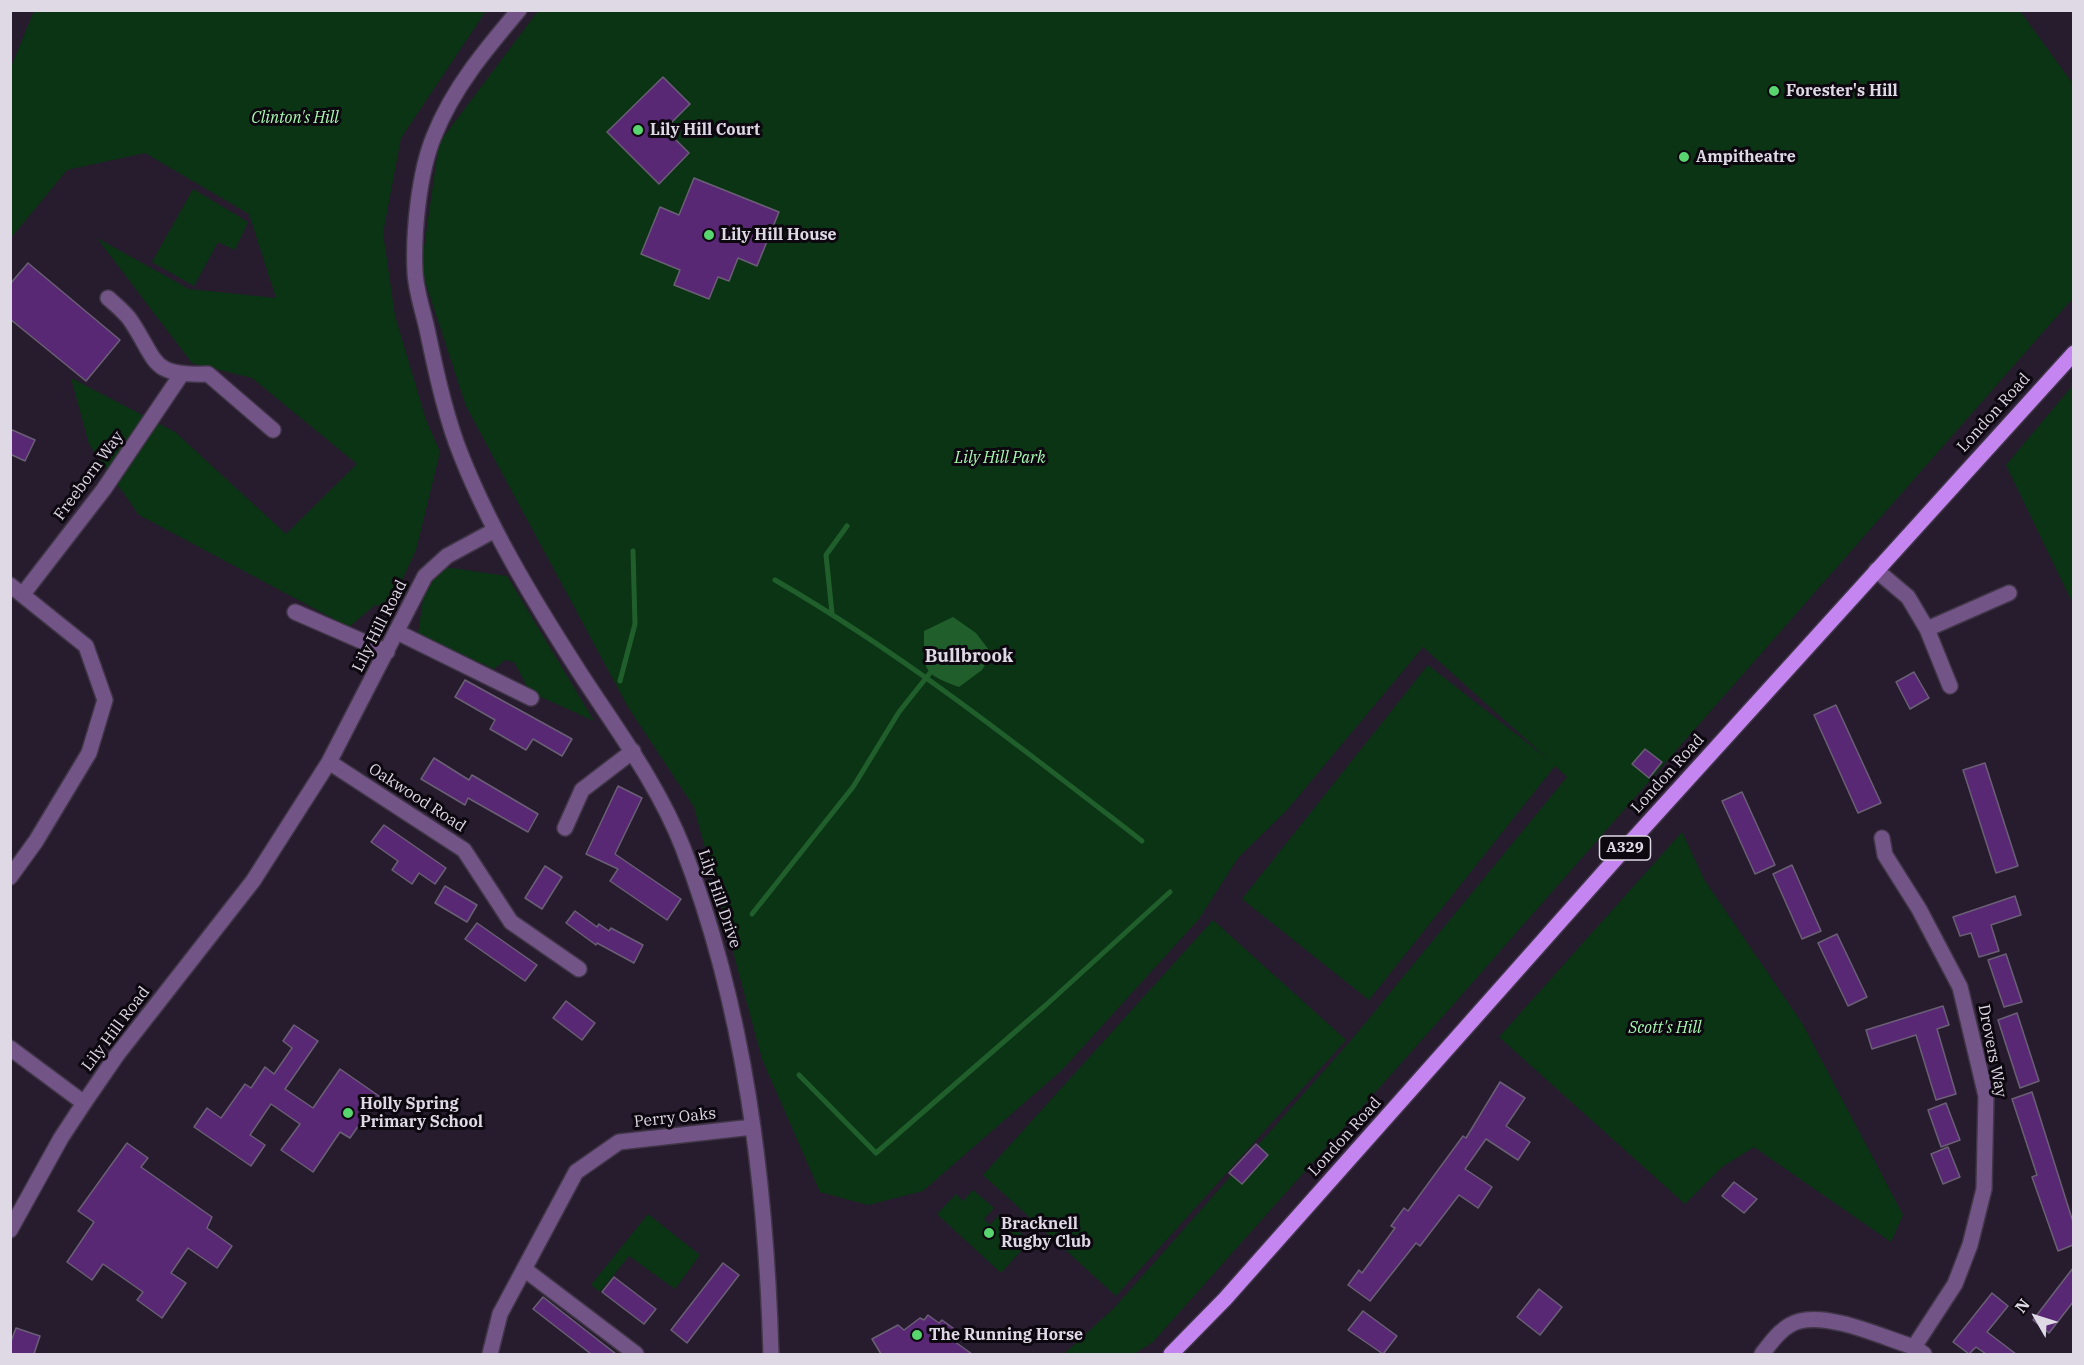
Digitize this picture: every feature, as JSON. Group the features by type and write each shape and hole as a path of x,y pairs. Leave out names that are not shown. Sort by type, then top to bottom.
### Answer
{"main road":[{"name":"London Road","path":"1180,1352 1876,570 2073,353"}],"street":[{"path":"495,530 456,441 436,373 415,274 417,211 433,138 459,86 484,51 519,10"},
{"path":"108,298 131,320 146,351 159,365 181,375 208,374 273,430"},
{"name":"Freeborn Way","path":"17,589 104,489 181,375"},
{"name":"Lily Hill Road","path":"10,1230 61,1138 84,1102 117,1055 253,881 329,762 425,576 447,556 495,530"},
{"name":"Lily Hill Drive","path":"495,530 580,673 633,751 681,844 716,942 730,997 753,1127 771,1354"},
{"path":"1876,570 1908,597 1927,629 1950,686"},
{"path":"10,877 36,841 89,753 105,700 86,646 17,589"},
{"path":"1927,629 2008,592"},
{"path":"295,612 387,652"},
{"path":"397,632 531,698"},
{"path":"565,828 582,790 633,751"},
{"name":"Oakwood Road","path":"329,762 464,850 511,922 579,969"},
{"name":"Drovers Way","path":"1882,838 1885,855 1919,909 1960,987 1986,1096 1984,1189 1970,1245 1955,1284 1919,1351"},
{"path":"10,1048 84,1102"},
{"name":"Perry Oaks","path":"490,1354 500,1314 576,1172 619,1142 753,1127"},
{"path":"524,1269 636,1354"},
{"path":"1762,1354 1777,1334 1800,1321 1829,1321 1919,1351"},
{"name":"Lily Hill Drive","path":"770,1328 777,1354"}],"green space":[{"name":"Clinton's Hill","path":"34,11 486,11 401,138 383,233 395,316 426,420 440,452 416,550 389,608 375,605 349,627 139,515 89,444 71,378 175,432 286,534 357,464 252,378 192,363 97,238 189,289 276,298 249,214 145,153 67,170 11,238 11,67"},
{"name":"Lily Hill Park","path":"538,11 2020,11 2073,84 2073,298 1452,1006 1153,1342 1134,1354 1064,1354 1115,1307 1353,1038 1567,777 1555,766 1369,1000 1242,899 1428,665 1549,760 1423,647 1287,810 1238,858 1199,919 1062,1070 923,1191 868,1205 820,1192 762,1059 694,807 628,707 466,406 421,269 439,143"},
{"path":"193,189 248,222 235,250 218,242 194,286 152,262"},
{"path":"2073,385 2073,604 2006,465"},
{"path":"438,566 507,576 594,721 530,692 514,662 505,660 494,669 418,634 424,592"},
{"name":"Scott's Hill","path":"1682,832 1705,881 1802,1023 1903,1215 1891,1242 1754,1147 1722,1167 1685,1204 1499,1037"},
{"path":"1213,920 1346,1040 1116,1296 983,1175"},
{"name":"Bracknell Rugby Club","path":"973,1190 994,1208 984,1219 990,1225 1000,1214 1030,1241 1001,1273 937,1214 956,1194 963,1201"},
{"path":"648,1214 700,1255 675,1289 629,1256 600,1292 591,1285"}],"shaded area":[{"path":"953,617 976,633 992,654 982,670 959,687 931,673 927,668 924,654 924,631"}],"building":[{"name":"Lily Hill Court","path":"663,77 690,104 665,129 689,153 659,184 607,132"},
{"name":"Lily Hill House","path":"694,178 779,212 757,266 738,258 729,281 718,277 709,299 674,285 680,270 641,254 660,207 679,215"},
{"path":"28,263 120,340 86,381 10,319 10,284"},
{"path":"10,429 35,440 25,461 10,454"},
{"path":"1914,672 1929,698 1910,709 1896,682"},
{"path":"465,680 572,739 562,756 533,739 526,750 490,729 495,720 455,697"},
{"path":"1836,705 1881,803 1858,813 1814,715"},
{"path":"1645,749 1662,762 1649,778 1632,764"},
{"path":"434,758 469,780 472,775 538,814 528,832 468,798 465,805 421,779"},
{"path":"1985,763 2018,866 1996,873 1963,770"},
{"path":"618,786 642,798 615,854 681,899 667,920 610,881 618,869 586,854"},
{"path":"1742,792 1775,865 1755,874 1722,801"},
{"path":"384,825 446,868 435,884 419,873 412,884 392,870 398,861 371,842"},
{"path":"1792,865 1821,931 1802,939 1773,874"},
{"path":"545,866 562,877 542,909 525,898"},
{"path":"445,886 477,905 467,922 435,903"},
{"path":"2015,896 2021,915 1991,925 1999,951 1979,957 1971,933 1960,936 1953,917"},
{"path":"575,911 597,927 599,924 609,931 611,928 643,945 634,963 597,943 596,945 566,923"},
{"path":"477,923 537,965 525,981 465,939"},
{"path":"1837,934 1867,997 1848,1006 1818,943"},
{"path":"2006,954 2022,1002 2004,1007 1988,960"},
{"path":"566,1001 595,1023 582,1040 553,1018"},
{"path":"1943,1006 1949,1025 1937,1029 1956,1094 1936,1100 1916,1035 1872,1049 1866,1030"},
{"path":"2017,1013 2039,1081 2020,1088 1998,1020"},
{"path":"294,1025 318,1041 285,1089 313,1108 340,1069 379,1096 350,1138 340,1132 313,1172 281,1150 300,1124 271,1104 250,1135 265,1145 251,1166 194,1127 207,1108 221,1118 245,1084 251,1088 265,1067 274,1074 292,1048 283,1041"},
{"path":"1500,1082 1525,1098 1506,1126 1530,1142 1518,1160 1486,1139 1465,1169 1492,1187 1478,1208 1459,1195 1420,1246 1416,1243 1370,1301 1348,1285 1359,1270 1362,1273 1395,1228 1391,1226 1404,1208 1408,1211 1463,1136 1466,1138"},
{"path":"2032,1092 2073,1222 2073,1245 2058,1251 2032,1177 2037,1175 2012,1099"},
{"path":"1946,1103 1960,1140 1941,1147 1928,1110"},
{"path":"127,1143 148,1158 141,1167 212,1217 207,1228 232,1246 217,1268 188,1248 171,1273 186,1283 162,1318 137,1300 143,1292 103,1264 92,1280 67,1262 94,1222 78,1211"},
{"path":"1256,1144 1268,1155 1242,1184 1229,1173"},
{"path":"1948,1147 1960,1177 1943,1184 1931,1154"},
{"path":"1734,1182 1757,1199 1744,1213 1722,1196"},
{"path":"723,1263 739,1275 687,1343 671,1330"},
{"path":"2073,1268 2073,1302 2049,1333 2033,1320"},
{"path":"614,1277 656,1309 644,1324 602,1292"},
{"path":"1539,1289 1562,1307 1540,1335 1517,1317"},
{"path":"1992,1293 2008,1306 1987,1332 2016,1354 1986,1354 1976,1347 1969,1354 1953,1342"},
{"path":"543,1297 616,1354 591,1354 533,1309"},
{"path":"1363,1311 1397,1336 1383,1354 1348,1330"},
{"name":"The Running Horse","path":"928,1315 939,1323 942,1320 957,1331 951,1339 972,1354 881,1354 872,1339 898,1325 904,1330 920,1318 924,1320"},
{"path":"16,1328 40,1336 34,1354 10,1354 10,1344"}],"waterway":[{"path":"832,613 826,555 847,526"},
{"path":"620,681 635,624 633,551"},
{"path":"775,580 871,640 963,704 1142,841"},
{"path":"752,914 853,787 899,712 930,673"},
{"path":"799,1075 876,1153 1046,1005 1170,892"}],"place":[{"name":"Forester's Hill","path":"1774,91"},
{"name":"Lily Hill Court","path":"638,130"},
{"name":"Ampitheatre","path":"1684,157"},
{"name":"Lily Hill House","path":"709,235"},
{"name":"Holly Spring Primary School","path":"348,1113"},
{"name":"Bracknell Rugby Club","path":"989,1233"},
{"name":"The Running Horse","path":"917,1335"}],"district":[{"name":"Bullbrook","path":"969,657"}]}
